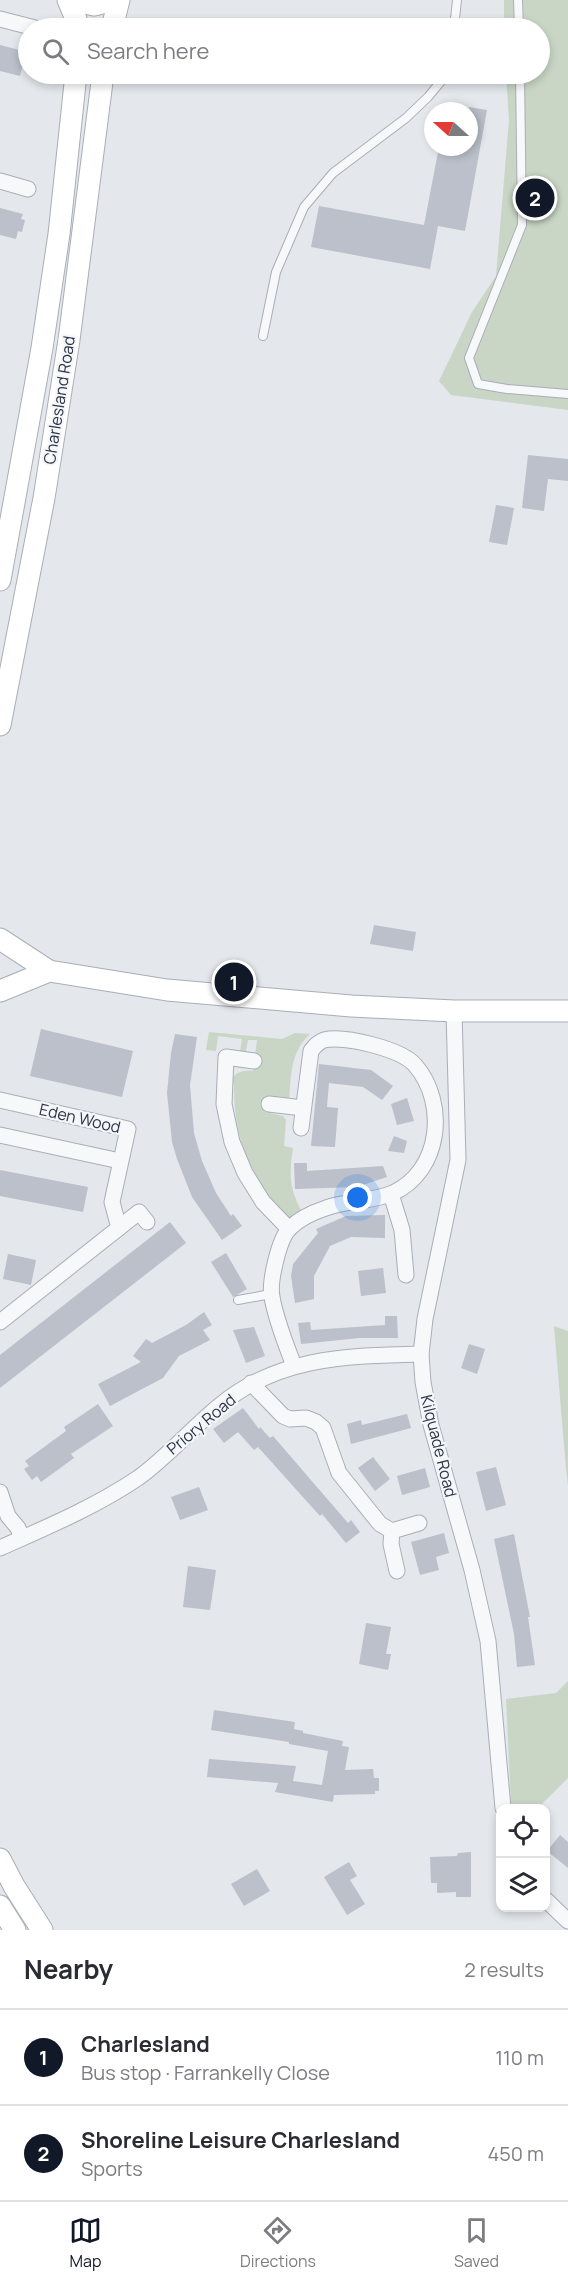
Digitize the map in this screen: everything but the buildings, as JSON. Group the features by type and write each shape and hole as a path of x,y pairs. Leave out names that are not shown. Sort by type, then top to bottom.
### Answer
{"main road":[{"path":"68,0 76,18"},
{"path":"73,0 94,5 114,0"},
{"path":"114,18 118,0"},
{"name":"Charlesland Road","path":"0,580 42,348 59,234 75,84"},
{"name":"Charlesland Road","path":"0,725 44,498 89,193 102,84"},
{"path":"0,939 49,971 179,991 351,1006 454,1011 568,1011"},
{"path":"0,991 49,971"},
{"path":"0,1859 42,1930"},
{"path":"0,1906 15,1930"}],"street":[{"path":"0,19 18,24"},
{"path":"0,181 28,189"},
{"name":"Kilquade Road","path":"454,1011 458,1160 425,1319 421,1354 430,1425 472,1570 488,1641 503,1804"},
{"path":"294,1366 276,1317 271,1294 274,1264 289,1229 326,1208 391,1194 412,1182 426,1161 435,1135 435,1108 428,1083 413,1063 390,1049 366,1043 326,1039 317,1043 311,1051 301,1128"},
{"path":"254,1061 226,1057 224,1104 232,1142 245,1173 263,1202 289,1229"},
{"name":"Eden Wood","path":"0,1100 128,1129 112,1202 119,1228"},
{"path":"268,1104 303,1108"},
{"name":"Eden Wood","path":"0,1135 120,1161"},
{"path":"391,1194 402,1230 406,1275"},
{"path":"0,1322 140,1212 147,1222"},
{"name":"Priory Road","path":"0,1548 97,1503 140,1477 221,1404 251,1383 311,1361 343,1356 421,1354"},
{"path":"251,1383 283,1416 290,1419 306,1418 323,1428 339,1473 380,1524 392,1531 419,1523"},
{"path":"0,1492 8,1516 18,1528 22,1538"},
{"path":"392,1531 391,1544 398,1571"},
{"path":"550,1904 568,1921"}],"lane":[{"path":"455,18 457,0"},
{"path":"519,0 519,18"},
{"path":"263,336 276,272 304,207 333,173 406,118 439,84"},
{"path":"520,84 522,225 469,358 478,384 568,394"},
{"path":"238,1300 271,1294"}],"green space":[{"path":"504,0 568,0 568,410 451,395 439,381 472,312 496,276 509,120 507,84 550,84 550,18 504,18"},
{"path":"209,1032 282,1039 295,1033 310,1034 303,1041 295,1057 289,1102 272,1100 270,1113 283,1116 286,1120 284,1146 293,1148 291,1181 302,1212 283,1218 261,1185 246,1156 241,1140 237,1124 234,1084 229,1083 239,1072 253,1071 257,1040 248,1040 245,1056 240,1052 242,1039 218,1036 216,1051 206,1050"},
{"path":"554,1326 568,1331 568,1485 566,1469"},
{"path":"568,1681 568,1778 542,1804 512,1804 506,1699 556,1693"}],"place":[{"name":"Shoreline Leisure Charlesland","path":"535,198"},
{"name":"Charlesland","path":"234,982"}]}
